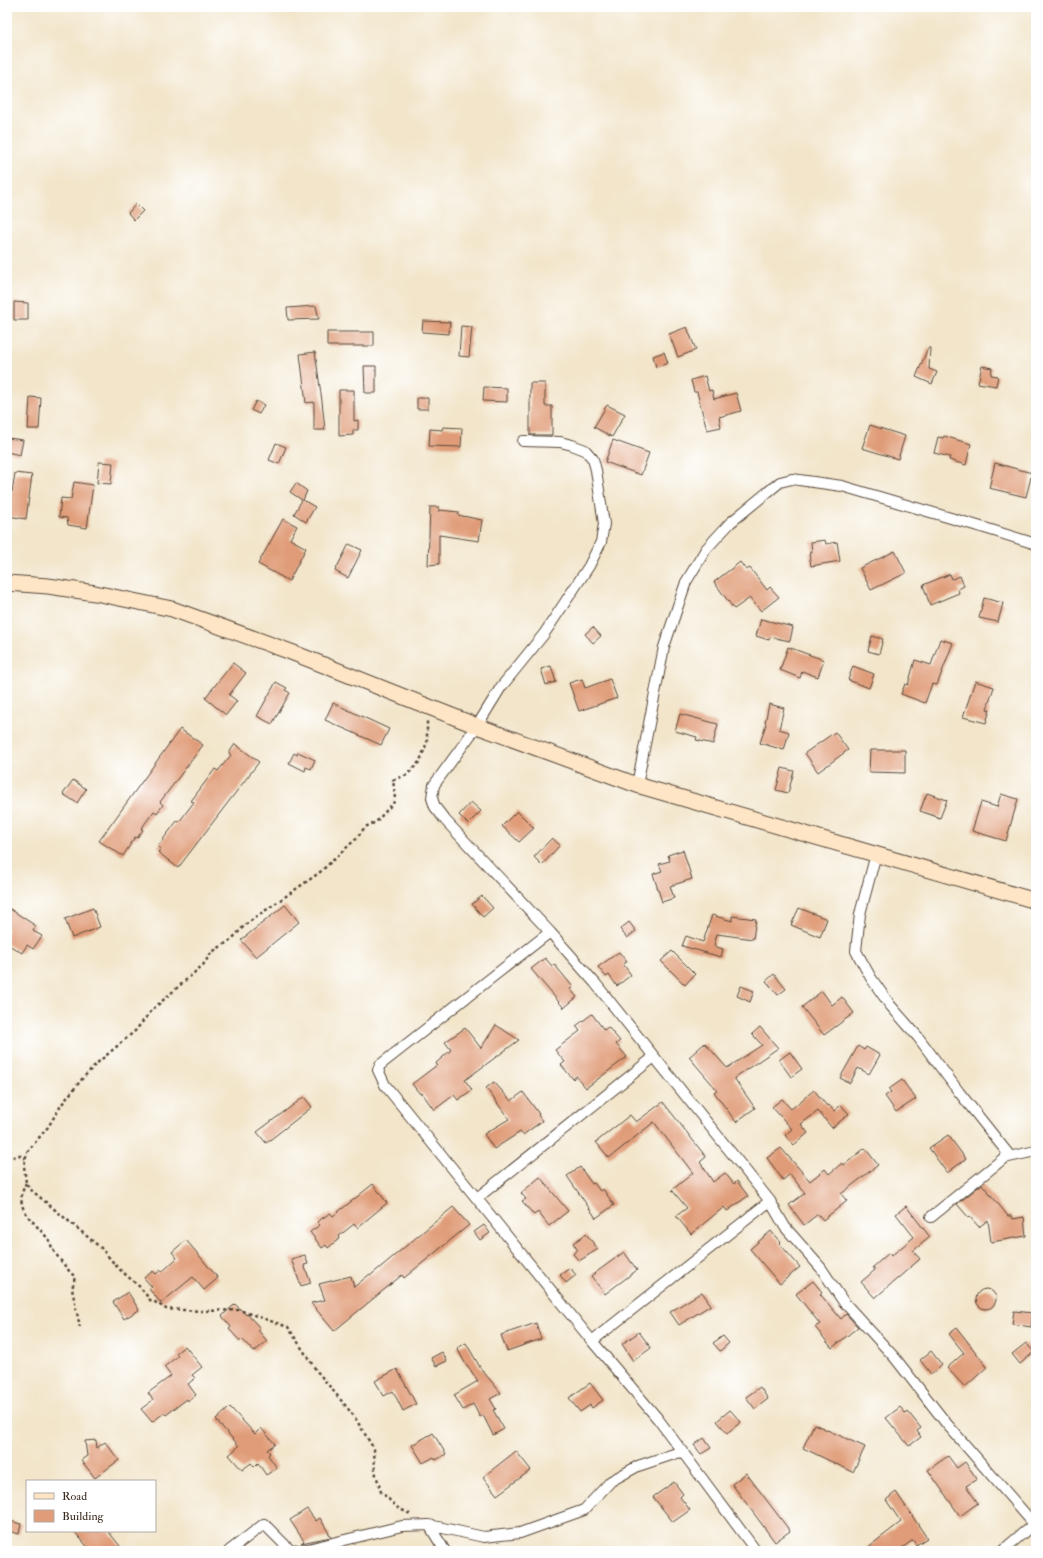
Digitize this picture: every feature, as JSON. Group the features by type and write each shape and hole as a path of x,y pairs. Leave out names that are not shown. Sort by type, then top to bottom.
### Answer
{"street":[{"path":"523,441 560,442 585,450 593,459 604,524 601,542 585,572 544,634 501,687 477,726 434,785 432,798 434,803 445,820 550,932 595,983 770,1201 785,1227 821,1268 843,1301 895,1358 946,1423 1035,1523 1002,1551"},
{"path":"636,785 664,647 686,582 711,543 730,523 780,482 792,479 842,486 988,528 1036,544"},
{"path":"7,583 48,586 95,593 172,609 291,652 425,706 636,785 1036,900"},
{"path":"876,854 860,914 856,951 871,978 886,999 918,1037 959,1092 1010,1156"},
{"path":"550,932 380,1065 378,1070 385,1085 592,1341 658,1419 756,1551"},
{"path":"477,1198 654,1057"},
{"path":"931,1218 1004,1158 1036,1151"},
{"path":"592,1341 770,1201"},
{"path":"229,1551 264,1524 292,1551 308,1549 402,1526 429,1525 484,1537 520,1533 584,1510 611,1482 638,1466 683,1452"},
{"path":"429,1525 445,1551"}],"path":[{"path":"425,706 427,715 427,742 420,761 407,775 393,780 395,795 394,802 376,822 364,828 357,838 319,873 256,916 231,940 212,952 203,965 153,1009 135,1031 96,1064 62,1104 48,1127 27,1152 25,1159 26,1183 30,1189 101,1248 118,1268 141,1288 150,1300 158,1303 166,1309 202,1311 239,1310 288,1327 316,1370 354,1416 374,1450 375,1471 381,1492 398,1508 429,1525"},
{"path":"7,1159 19,1155 25,1159"},
{"path":"26,1183 22,1190 22,1206 28,1216 49,1240 53,1249 61,1258 67,1270 75,1277 72,1289 80,1327"}],"building":[{"path":"136,204 143,211 134,220 128,213"},
{"path":"14,302 28,303 28,320 14,320"},
{"path":"316,306 319,319 288,320 287,308"},
{"path":"423,321 450,322 449,334 422,332"},
{"path":"461,326 472,327 469,357 459,356"},
{"path":"687,327 696,350 678,357 669,334"},
{"path":"327,332 374,332 374,346 327,346"},
{"path":"928,348 930,348 929,369 937,372 932,384 916,377"},
{"path":"315,352 325,430 314,430 314,402 306,403 300,354"},
{"path":"664,352 668,363 656,367 653,356"},
{"path":"364,366 376,366 376,393 365,393"},
{"path":"982,366 992,368 991,375 998,376 996,386 978,383"},
{"path":"705,376 709,391 712,390 714,399 736,393 741,411 719,417 721,427 707,430 697,392 694,392 691,380"},
{"path":"530,383 545,383 545,406 552,406 552,435 530,435"},
{"path":"484,387 507,388 507,402 483,401"},
{"path":"339,390 354,390 354,421 358,420 358,430 353,430 353,435 339,436"},
{"path":"30,397 41,398 39,429 28,429"},
{"path":"417,398 428,398 428,409 417,409"},
{"path":"256,401 264,405 259,414 251,410"},
{"path":"607,405 625,414 612,437 594,427"},
{"path":"870,425 905,436 898,459 862,448"},
{"path":"443,427 462,428 461,447 429,446 430,429 442,430"},
{"path":"944,436 971,444 966,465 949,460 950,457 934,453 938,437 943,438"},
{"path":"8,438 23,440 20,455 7,452"},
{"path":"613,440 649,453 641,475 605,462"},
{"path":"276,443 286,447 279,464 269,460"},
{"path":"99,462 113,463 111,484 97,483"},
{"path":"995,463 1032,473 1026,497 989,488"},
{"path":"15,473 32,475 26,519 8,516 9,510 7,510 7,492 12,492"},
{"path":"74,482 93,485 87,528 68,525 67,518 59,517 61,498 71,499"},
{"path":"296,483 307,491 303,500 315,507 306,522 294,514 302,500 290,492"},
{"path":"430,507 439,507 439,510 459,512 458,515 482,520 479,541 439,535 439,564 428,565"},
{"path":"283,519 297,526 290,539 306,548 289,581 258,564"},
{"path":"825,540 826,544 837,542 840,561 811,566 809,553 812,553 811,542"},
{"path":"349,544 362,550 348,578 335,571"},
{"path":"895,551 906,573 871,590 860,568"},
{"path":"740,562 746,570 750,568 767,590 770,587 779,597 761,611 750,598 734,609 714,582"},
{"path":"950,574 952,579 960,576 964,586 958,589 959,593 930,605 923,585"},
{"path":"984,598 1003,603 998,622 979,618"},
{"path":"761,619 793,627 790,641 770,637 769,640 756,636"},
{"path":"593,627 601,636 593,643 585,634"},
{"path":"872,636 883,639 879,654 868,651"},
{"path":"940,639 953,643 937,685 932,684 925,703 901,694 905,684 908,685 915,660 931,665"},
{"path":"788,647 824,660 818,677 802,671 800,678 780,670"},
{"path":"233,663 246,673 229,695 237,701 226,715 205,698"},
{"path":"551,666 556,682 546,685 541,669"},
{"path":"853,666 874,674 869,688 848,680"},
{"path":"582,679 585,688 610,679 617,698 579,711 569,683"},
{"path":"975,681 994,687 987,709 990,710 986,723 963,717"},
{"path":"276,682 287,688 285,690 290,693 272,724 257,716"},
{"path":"333,703 389,729 381,745 325,720"},
{"path":"769,704 784,708 779,729 789,732 784,750 760,743 766,724"},
{"path":"680,714 718,724 713,744 696,740 697,737 675,731"},
{"path":"180,729 203,745 160,802 163,805 157,813 154,811 141,829 143,830 137,838 135,837 123,856 99,841"},
{"path":"835,732 848,750 818,772 805,753"},
{"path":"235,744 259,762 178,868 158,852 161,849 158,846 194,802 191,801 215,769 218,771 231,755 229,753"},
{"path":"870,750 905,750 905,773 869,772"},
{"path":"298,752 315,760 311,769 306,767 305,771 289,763 294,753 297,755"},
{"path":"782,768 794,771 788,793 776,790"},
{"path":"73,780 86,789 77,803 63,794"},
{"path":"927,793 947,800 940,818 920,811"},
{"path":"1001,794 1018,799 1006,841 972,831 981,802 997,807"},
{"path":"471,802 481,811 468,824 459,815"},
{"path":"517,811 534,828 519,842 502,826"},
{"path":"552,838 560,845 542,865 534,857"},
{"path":"683,850 692,879 670,886 674,898 662,902 653,874 662,871 659,864 670,861 668,855"},
{"path":"482,896 493,908 483,917 472,904"},
{"path":"285,905 299,922 256,957 241,940"},
{"path":"7,907 36,926 33,931 42,936 33,949 27,945 22,953 7,944"},
{"path":"93,908 100,927 72,938 65,919"},
{"path":"799,908 827,919 820,937 791,925"},
{"path":"712,915 732,921 732,916 756,919 753,939 717,934 714,946 723,949 721,957 682,946 686,936 703,942"},
{"path":"629,922 636,931 627,938 620,929"},
{"path":"672,951 695,974 685,985 661,961"},
{"path":"619,952 627,962 623,964 631,975 617,986 609,975 606,977 598,967"},
{"path":"545,958 552,966 554,964 573,987 570,989 577,997 564,1008 531,969"},
{"path":"774,974 786,989 778,995 766,981"},
{"path":"741,986 754,991 750,1002 737,996"},
{"path":"822,991 832,1005 842,997 854,1013 824,1035 802,1007"},
{"path":"592,1014 604,1030 608,1027 620,1041 616,1044 627,1057 586,1088 576,1076 573,1079 561,1065 565,1062 555,1050 580,1031 576,1026"},
{"path":"496,1025 519,1040 465,1080 472,1090 458,1100 454,1095 434,1110 422,1093 420,1094 412,1084 437,1065 436,1063 451,1050 445,1042 465,1028 481,1048"},
{"path":"760,1027 778,1048 734,1078 755,1108 736,1122 714,1092 717,1090 689,1057 705,1043 727,1068 762,1045 752,1034"},
{"path":"858,1046 864,1050 866,1047 880,1055 869,1074 858,1068 850,1083 840,1078"},
{"path":"790,1052 802,1069 791,1077 779,1060"},
{"path":"902,1080 916,1099 896,1112 885,1096 891,1092 889,1089"},
{"path":"494,1082 511,1101 523,1092 539,1114 538,1115 542,1121 523,1135 520,1132 494,1149 484,1134 509,1119 486,1088"},
{"path":"814,1090 827,1106 829,1105 834,1111 841,1105 849,1114 832,1128 818,1111 801,1124 808,1133 794,1145 785,1135 792,1129 772,1107 782,1099 791,1109"},
{"path":"304,1097 312,1107 266,1143 257,1132"},
{"path":"663,1102 706,1157 700,1162 713,1182 725,1173 734,1184 737,1181 748,1196 727,1211 724,1207 691,1234 676,1216 687,1208 672,1190 693,1173 654,1122 609,1158 596,1142 630,1115 636,1122"},
{"path":"948,1135 966,1159 947,1173 929,1148"},
{"path":"781,1148 810,1181 825,1169 829,1174 842,1163 844,1165 865,1148 878,1165 841,1194 847,1201 823,1220 818,1214 804,1225 789,1205 805,1193 790,1174 783,1180 767,1158"},
{"path":"580,1167 592,1184 594,1183 600,1191 603,1189 614,1205 596,1218 567,1176"},
{"path":"540,1177 568,1211 549,1226 538,1212 534,1215 522,1201 526,1199 521,1193"},
{"path":"373,1184 387,1203 357,1228 354,1224 339,1236 340,1238 328,1248 326,1245 322,1248 310,1232 320,1225 317,1222 330,1213 333,1216"},
{"path":"982,1184 1008,1216 1012,1216 1013,1219 1024,1217 1026,1236 991,1242 988,1220 979,1227 957,1204"},
{"path":"906,1206 930,1237 913,1251 920,1259 875,1298 861,1282 875,1270 873,1267 889,1253 891,1256 914,1237 896,1214"},
{"path":"453,1207 469,1225 404,1278 402,1275 334,1331 311,1303 325,1300 319,1284 351,1276 354,1287 370,1274 371,1275"},
{"path":"484,1225 490,1233 480,1240 474,1232"},
{"path":"771,1231 780,1242 779,1243 800,1267 780,1284 750,1249"},
{"path":"586,1234 598,1249 579,1261 573,1254 577,1249 573,1243"},
{"path":"186,1240 218,1278 204,1290 193,1277 161,1303 149,1289 152,1287 144,1278 153,1271 156,1274 161,1270 162,1272 177,1258 172,1252"},
{"path":"624,1252 637,1270 605,1294 591,1276"},
{"path":"305,1255 308,1264 304,1265 311,1283 301,1286 291,1259"},
{"path":"570,1268 576,1275 566,1283 560,1275"},
{"path":"813,1281 822,1292 820,1294 841,1319 846,1314 858,1327 832,1348 815,1327 820,1324 796,1294"},
{"path":"986,1289 993,1292 996,1299 993,1306 986,1309 979,1306 976,1299 979,1292"},
{"path":"128,1292 139,1310 124,1319 113,1302"},
{"path":"702,1292 711,1305 679,1325 670,1312"},
{"path":"235,1304 260,1328 258,1330 267,1341 254,1352 242,1339 240,1341 229,1329 231,1327 222,1316"},
{"path":"1014,1311 1033,1313 1031,1327 1012,1324"},
{"path":"536,1323 541,1339 507,1351 501,1335"},
{"path":"957,1328 987,1367 965,1387 947,1368 964,1353 949,1334"},
{"path":"639,1332 651,1348 633,1361 622,1344"},
{"path":"723,1336 729,1343 720,1351 713,1343"},
{"path":"466,1343 481,1369 501,1393 490,1399 496,1409 493,1410 504,1429 493,1435 483,1415 480,1417 473,1404 463,1410 454,1395 478,1381 466,1365 457,1348"},
{"path":"1026,1343 1034,1352 1020,1364 1012,1354"},
{"path":"185,1346 202,1367 192,1375 195,1378 188,1384 196,1395 188,1401 187,1399 166,1415 164,1413 152,1422 141,1409 153,1400 148,1393 171,1376 164,1367 178,1356 176,1353"},
{"path":"931,1351 942,1365 931,1374 920,1360"},
{"path":"442,1352 447,1361 436,1366 431,1358"},
{"path":"397,1369 416,1404 403,1411 393,1391 384,1396 375,1381"},
{"path":"590,1383 603,1400 592,1408 590,1405 580,1412 569,1398"},
{"path":"760,1387 768,1399 755,1409 746,1397"},
{"path":"230,1407 255,1434 261,1428 275,1444 267,1450 270,1453 268,1455 277,1468 266,1475 258,1463 254,1467 251,1463 242,1470 229,1455 239,1446 216,1420"},
{"path":"900,1407 906,1414 908,1412 921,1428 917,1431 921,1437 909,1446 886,1418"},
{"path":"730,1410 741,1422 727,1433 717,1421"},
{"path":"814,1424 865,1447 853,1472 803,1448"},
{"path":"433,1433 446,1454 436,1460 434,1457 423,1463 412,1445"},
{"path":"704,1438 711,1448 701,1454 694,1445"},
{"path":"96,1440 97,1448 105,1442 119,1460 95,1478 81,1460 87,1456 85,1441"},
{"path":"516,1451 531,1470 497,1495 483,1477"},
{"path":"948,1456 957,1468 965,1462 977,1479 966,1486 978,1503 960,1516 928,1470"},
{"path":"746,1473 790,1531 775,1542 732,1484"},
{"path":"674,1482 683,1494 680,1497 690,1510 673,1522 653,1497"},
{"path":"896,1492 927,1538 916,1545 913,1540 898,1551 863,1551 901,1522 886,1500"},
{"path":"307,1509 316,1521 320,1518 331,1537 301,1543 304,1541 290,1520"},
{"path":"10,1521 21,1524 19,1534 8,1531"},
{"path":"75,1532 109,1532 124,1551 91,1551"}]}
